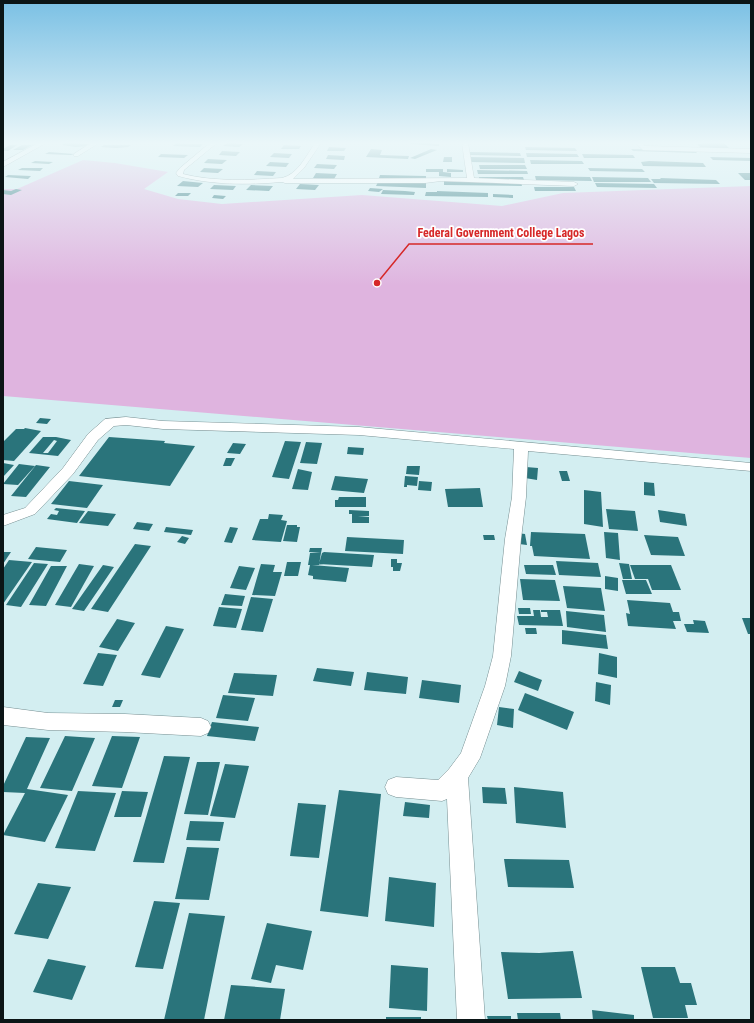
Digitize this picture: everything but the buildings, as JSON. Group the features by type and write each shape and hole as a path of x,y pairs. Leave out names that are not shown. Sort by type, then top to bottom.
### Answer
{"street":[{"path":"3,522 30,511 68,471 94,437 110,422 126,421 163,425 359,431 751,467"},
{"path":"396,787 442,791 457,776 470,758 495,686 502,656 513,539 520,497 521,447"},
{"path":"3,716 20,719 78,723 124,723 201,727"},
{"path":"457,776 471,1020"}],"shaded area":[{"path":"3,191 150,191 178,199 222,204 362,195 502,206 563,193 624,191 751,191 751,458 3,396"}],"place":[{"name":"Federal Government College Lagos","path":"377,283"}]}
